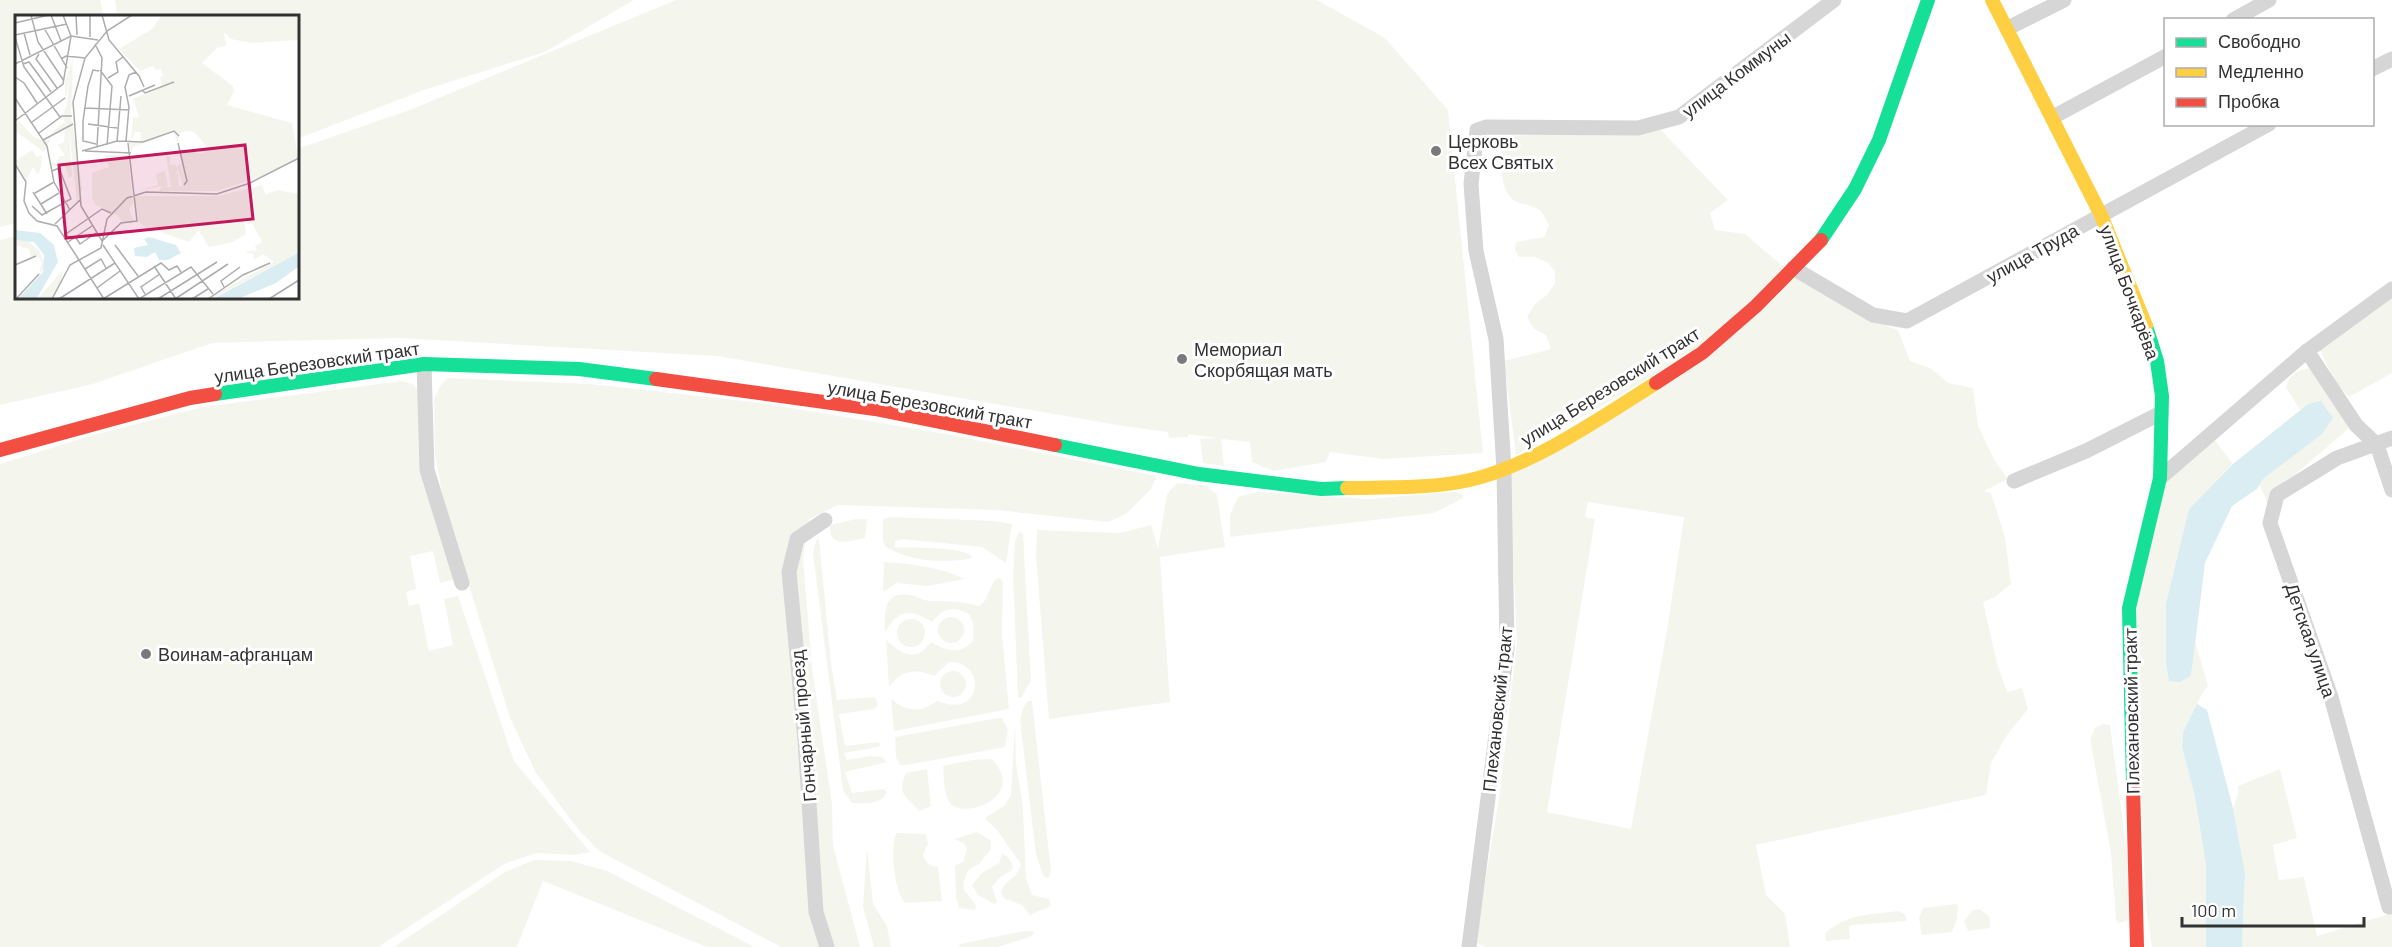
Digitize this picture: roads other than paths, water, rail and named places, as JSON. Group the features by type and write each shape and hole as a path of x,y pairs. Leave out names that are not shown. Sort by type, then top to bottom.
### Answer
{"main road":[{"path":"1792,268 1819,243 1855,189 1879,140 1928,0"},
{"name":"улица Бочкарёва","path":"1992,0 2101,215 2155,352 2162,396 2160,478"},
{"name":"улица Березовский тракт","path":"0,450 190,398 424,364 579,369 875,409 1199,474 1321,489 1432,485 1469,480 1504,470 1569,436 1702,353 1756,306 1792,268"},
{"name":"Плехановский тракт","path":"2138,947 2129,608 2160,478"}],"street":[{"name":"улица Коммуны","path":"1486,127 1638,128 1679,117 1834,0"},
{"path":"2008,28 2064,0"},
{"path":"2238,18 2270,0"},
{"path":"2053,117 2164,57"},
{"path":"2374,68 2392,58"},
{"name":"улица Труда","path":"1792,268 1874,315 1907,321 2265,126"},
{"name":"Плехановский тракт","path":"1469,947 1507,649 1504,470 1496,339 1476,251 1471,183 1477,130 1486,127"},
{"path":"2160,478 2307,351 2392,289"},
{"path":"2307,351 2355,425 2377,445 2392,490"},
{"path":"424,364 427,470 462,583"},
{"path":"2014,481 2086,452 2161,413"},
{"name":"Детская улица","path":"2392,438 2337,458 2277,495 2270,523 2331,697 2389,908 2392,906"},
{"name":"Гончарный проезд","path":"825,520 797,539 789,573 805,740 816,912 827,947"}],"place":[{"name":"Церковь Всех Святых","path":"1436,151"},
{"name":"Мемориал Скорбящая мать","path":"1182,359"},
{"name":"Воинам-афганцам","path":"146,654"}]}
